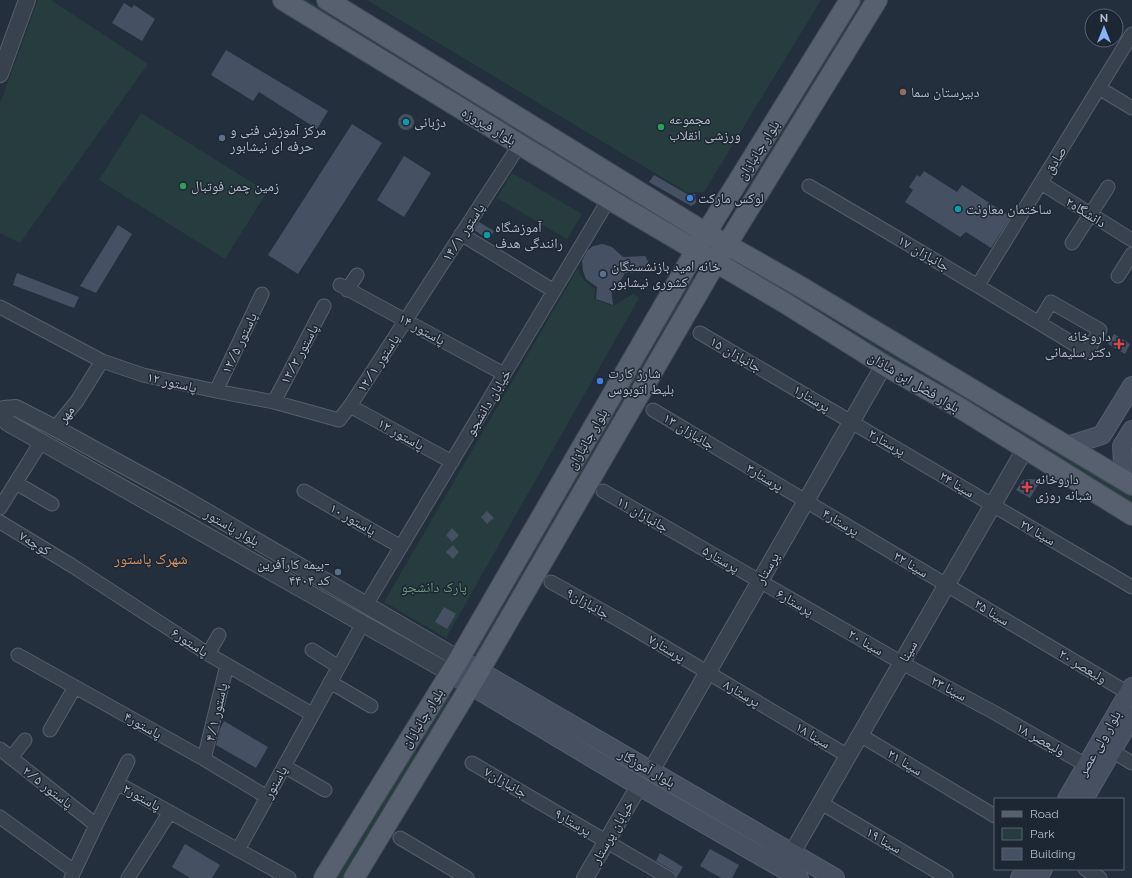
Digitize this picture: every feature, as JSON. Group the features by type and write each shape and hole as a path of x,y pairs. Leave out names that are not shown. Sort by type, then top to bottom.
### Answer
{"main road":[{"name":"بلوار فیروزه","path":"327,0 701,242"},
{"name":"بلوار جانبازان","path":"324,878 455,666 701,242 850,0"},
{"name":"بلوار جانبازان","path":"354,878 475,678 726,245 877,0"},
{"name":"بلوار فیروزه","path":"287,1 609,199 701,242"},
{"name":"بلوار فضل ابن شاذان","path":"701,242 726,245 796,284 1128,483"},
{"name":"بلوار فضل ابن شاذان","path":"701,242 716,262 884,365 960,408 1132,515"},
{"path":"784,303 796,284"},
{"path":"1067,446 1102,435 1132,386"},
{"path":"1128,483 1122,446 1132,430"},
{"name":"بلوار آموزگار","path":"455,666 639,786 780,873 799,878"},
{"name":"بلوار آموزگار","path":"475,678 651,770 835,878"},
{"name":"بلوار ولی عصر","path":"1068,798 1130,690"},
{"name":"بلوار ولی عصر","path":"1085,798 1132,716"},
{"path":"407,743 414,741 421,743 428,756"}],"street":[{"path":"0,74 5,45 27,0"},
{"name":"صادق","path":"978,285 1132,34"},
{"path":"1099,88 1132,108"},
{"name":"پاستور ۱۴/۱","path":"406,320 520,144"},
{"name":"دانشگاه۲","path":"1041,183 1132,240"},
{"name":"جانبازان ۱۷","path":"809,186 1039,322"},
{"path":"1072,243 1108,187"},
{"name":"خیابان دانشجو","path":"366,605 609,199"},
{"path":"462,234 554,291"},
{"path":"1118,276 1132,254"},
{"name":"پاستور ۱۴","path":"357,275 344,288 504,374"},
{"name":"پاستور ۱۲/۵","path":"216,391 262,294"},
{"name":"پاستور ۱۲/۳","path":"274,402 324,306"},
{"name":"۱۲ پاستور","path":"0,308 102,361 143,375 274,402 339,420 350,406"},
{"name":"پاستور ۱۲/۱","path":"350,406 406,320"},
{"name":"جانبازان ۱۵","path":"700,333 772,375"},
{"name":"مهر","path":"56,428 77,401 102,361"},
{"name":"پرستار","path":"651,770 884,365"},
{"name":"پرستار۱","path":"772,375 851,422"},
{"name":"پاستور ۱۲","path":"350,406 452,462"},
{"name":"بلوار پاستور","path":"0,411 4,409 16,408 56,428 183,498 366,605 455,666"},
{"name":"جانبازان ۱۳","path":"653,410 725,452"},
{"name":"بلوار پاستور","path":"0,414 8,423 41,442 176,519 275,572 363,623 455,666"},
{"name":"پرستار۲","path":"851,422 922,463"},
{"path":"0,508 41,442"},
{"name":"سینا","path":"792,853 1025,449"},
{"name":"پرستار۳","path":"725,452 806,501"},
{"name":"سینا ۲۴","path":"922,463 993,505"},
{"path":"16,483 52,504"},
{"name":"پاستور ۱۰","path":"304,491 401,546"},
{"name":"جانبازان ۱۱","path":"603,491 682,537"},
{"name":"پرستار۴","path":"806,501 876,543"},
{"name":"سینا ۲۷","path":"993,505 1132,587"},
{"name":"کوچه۷","path":"0,522 71,565"},
{"name":"پرستار۵","path":"682,537 759,582"},
{"name":"سینا ۲۲","path":"876,543 947,585"},
{"path":"275,572 284,557"},
{"name":"پاستور۶","path":"71,565 208,654 312,714"},
{"name":"جانبازان۹","path":"551,582 626,624"},
{"name":"پرستار۶","path":"759,582 831,622"},
{"name":"سینا ۲۵","path":"947,585 1038,639"},
{"name":"سینا ۲۰","path":"831,622 902,662"},
{"name":"پاستور","path":"238,850 363,623"},
{"name":"پرستار۷","path":"626,624 707,672"},
{"path":"208,654 219,635"},
{"name":"ولیعصر ۲۰","path":"1038,639 1130,690"},
{"path":"312,650 339,667"},
{"name":"پاستور۴","path":"18,655 204,759 267,797"},
{"name":"سینا ۲۳","path":"902,662 995,713"},
{"name":"پاستور ۴/۱","path":"204,759 227,665"},
{"name":"پرستار۸","path":"707,672 778,714"},
{"path":"330,682 371,706"},
{"path":"50,730 75,687"},
{"name":"ولیعصر ۱۸","path":"995,713 1086,765"},
{"name":"سینا ۱۸","path":"778,714 848,756"},
{"name":"سینا ۲۱","path":"860,735 994,815"},
{"path":"11,758 24,740"},
{"name":"پاستور ۲/۵","path":"0,749 96,825"},
{"path":"1112,751 1132,763"},
{"path":"117,783 128,761"},
{"name":"جانبازان۷","path":"472,763 539,802"},
{"path":"284,766 325,790"},
{"name":"پاستور۲","path":"73,874 117,783 289,878"},
{"name":"خیابان پرستار","path":"585,878 639,786"},
{"name":"پرستار۹","path":"539,802 669,878"},
{"name":"سینا ۱۹","path":"821,803 946,877"},
{"path":"128,878 170,812"},
{"path":"0,817 73,874"},
{"path":"400,838 467,878"},
{"path":"1087,870 1100,878"}],"green space":[{"path":"38,0 51,0 148,64 20,243 0,233 0,104"},
{"path":"306,0 684,228 681,233 304,2"},
{"name":"مجموعه ورزشی انقلاب","path":"367,0 821,0 704,192 688,193"},
{"path":"861,0 867,0 737,215 731,216"},
{"name":"زمین چمن فوتبال","path":"141,113 267,192 225,259 99,180"},
{"path":"512,173 582,214 567,239 497,198"},
{"name":"پارک دانشجو","path":"578,268 584,280 595,289 594,299 613,306 633,294 639,298 446,638 384,602"},
{"path":"689,277 695,280 476,656 471,650"},
{"path":"820,312 1132,496 1132,504 845,331 820,314"},
{"path":"444,693 451,697 425,741 420,736"},
{"path":"414,748 417,750 416,755 344,878 335,878"}],"building":[{"path":"124,3 132,8 134,5 155,19 142,41 112,23"},
{"path":"226,50 328,111 317,129 259,92 253,101 211,75"},
{"name":"دژبانی","path":"406,114 412,116 414,122 412,128 406,130 400,128 398,122 400,116"},
{"path":"352,124 382,143 298,274 268,255"},
{"path":"404,156 431,173 404,217 377,200"},
{"name":"ساختمان معاونت","path":"924,171 957,192 962,185 1011,217 991,248 966,232 960,237 905,202 913,190 909,187 917,175 920,177"},
{"path":"654,175 687,194 695,194 696,203 691,206 649,182"},
{"name":"آموزشگاه رانندگی هدف","path":"479,222 494,231 489,240 474,230"},
{"path":"118,225 132,234 96,293 80,286"},
{"name":"خانه امید بازنشستگان کشوری نیشابور","path":"603,244 612,247 623,257 645,256 649,263 646,272 625,273 621,280 611,287 613,305 596,299 597,287 586,279 583,271 582,261 587,251 593,246"},
{"path":"17,273 79,297 74,308 13,285"},
{"name":"داروخانه دکتر سلیمانی","path":"1114,334 1130,344 1125,354 1108,344"},
{"name":"داروخانه شبانه روزی","path":"1023,480 1041,480 1030,498 1016,490"},
{"path":"487,511 494,518 487,524 481,517"},
{"path":"452,528 459,535 452,542 446,535"},
{"path":"453,545 459,552 453,559 446,552"},
{"path":"444,607 456,614 447,629 435,622"},
{"path":"224,721 268,747 256,768 216,745 220,729"},
{"path":"185,844 220,865 212,878 190,878 172,867"},
{"path":"710,849 739,865 732,878 721,878 700,866"},
{"path":"660,853 683,867 677,877 673,871 656,861"}],"place":[{"name":"دبیرستان سما","path":"903,92"},
{"name":"دژبانی","path":"406,122"},
{"name":"مجموعه ورزشی انقلاب","path":"661,127"},
{"name":"مرکز آموزش فنی و حرفه ای نیشابور","path":"222,138"},
{"name":"زمین چمن فوتبال","path":"183,186"},
{"name":"لوکس مارکت","path":"690,198"},
{"name":"ساختمان معاونت","path":"958,209"},
{"name":"آموزشگاه رانندگی هدف","path":"487,235"},
{"name":"خانه امید بازنشستگان کشوری نیشابور","path":"603,274"},
{"name":"داروخانه دکتر سلیمانی","path":"1119,344"},
{"name":"شارژ کارت بلیط اتوبوس","path":"600,381"},
{"name":"داروخانه شبانه روزی","path":"1027,487"},
{"name":"بیمه کارآفرین- کد ۴۴۰۴","path":"338,572"}],"district":[{"name":"شهرک پاستور","path":"151,559"}]}
